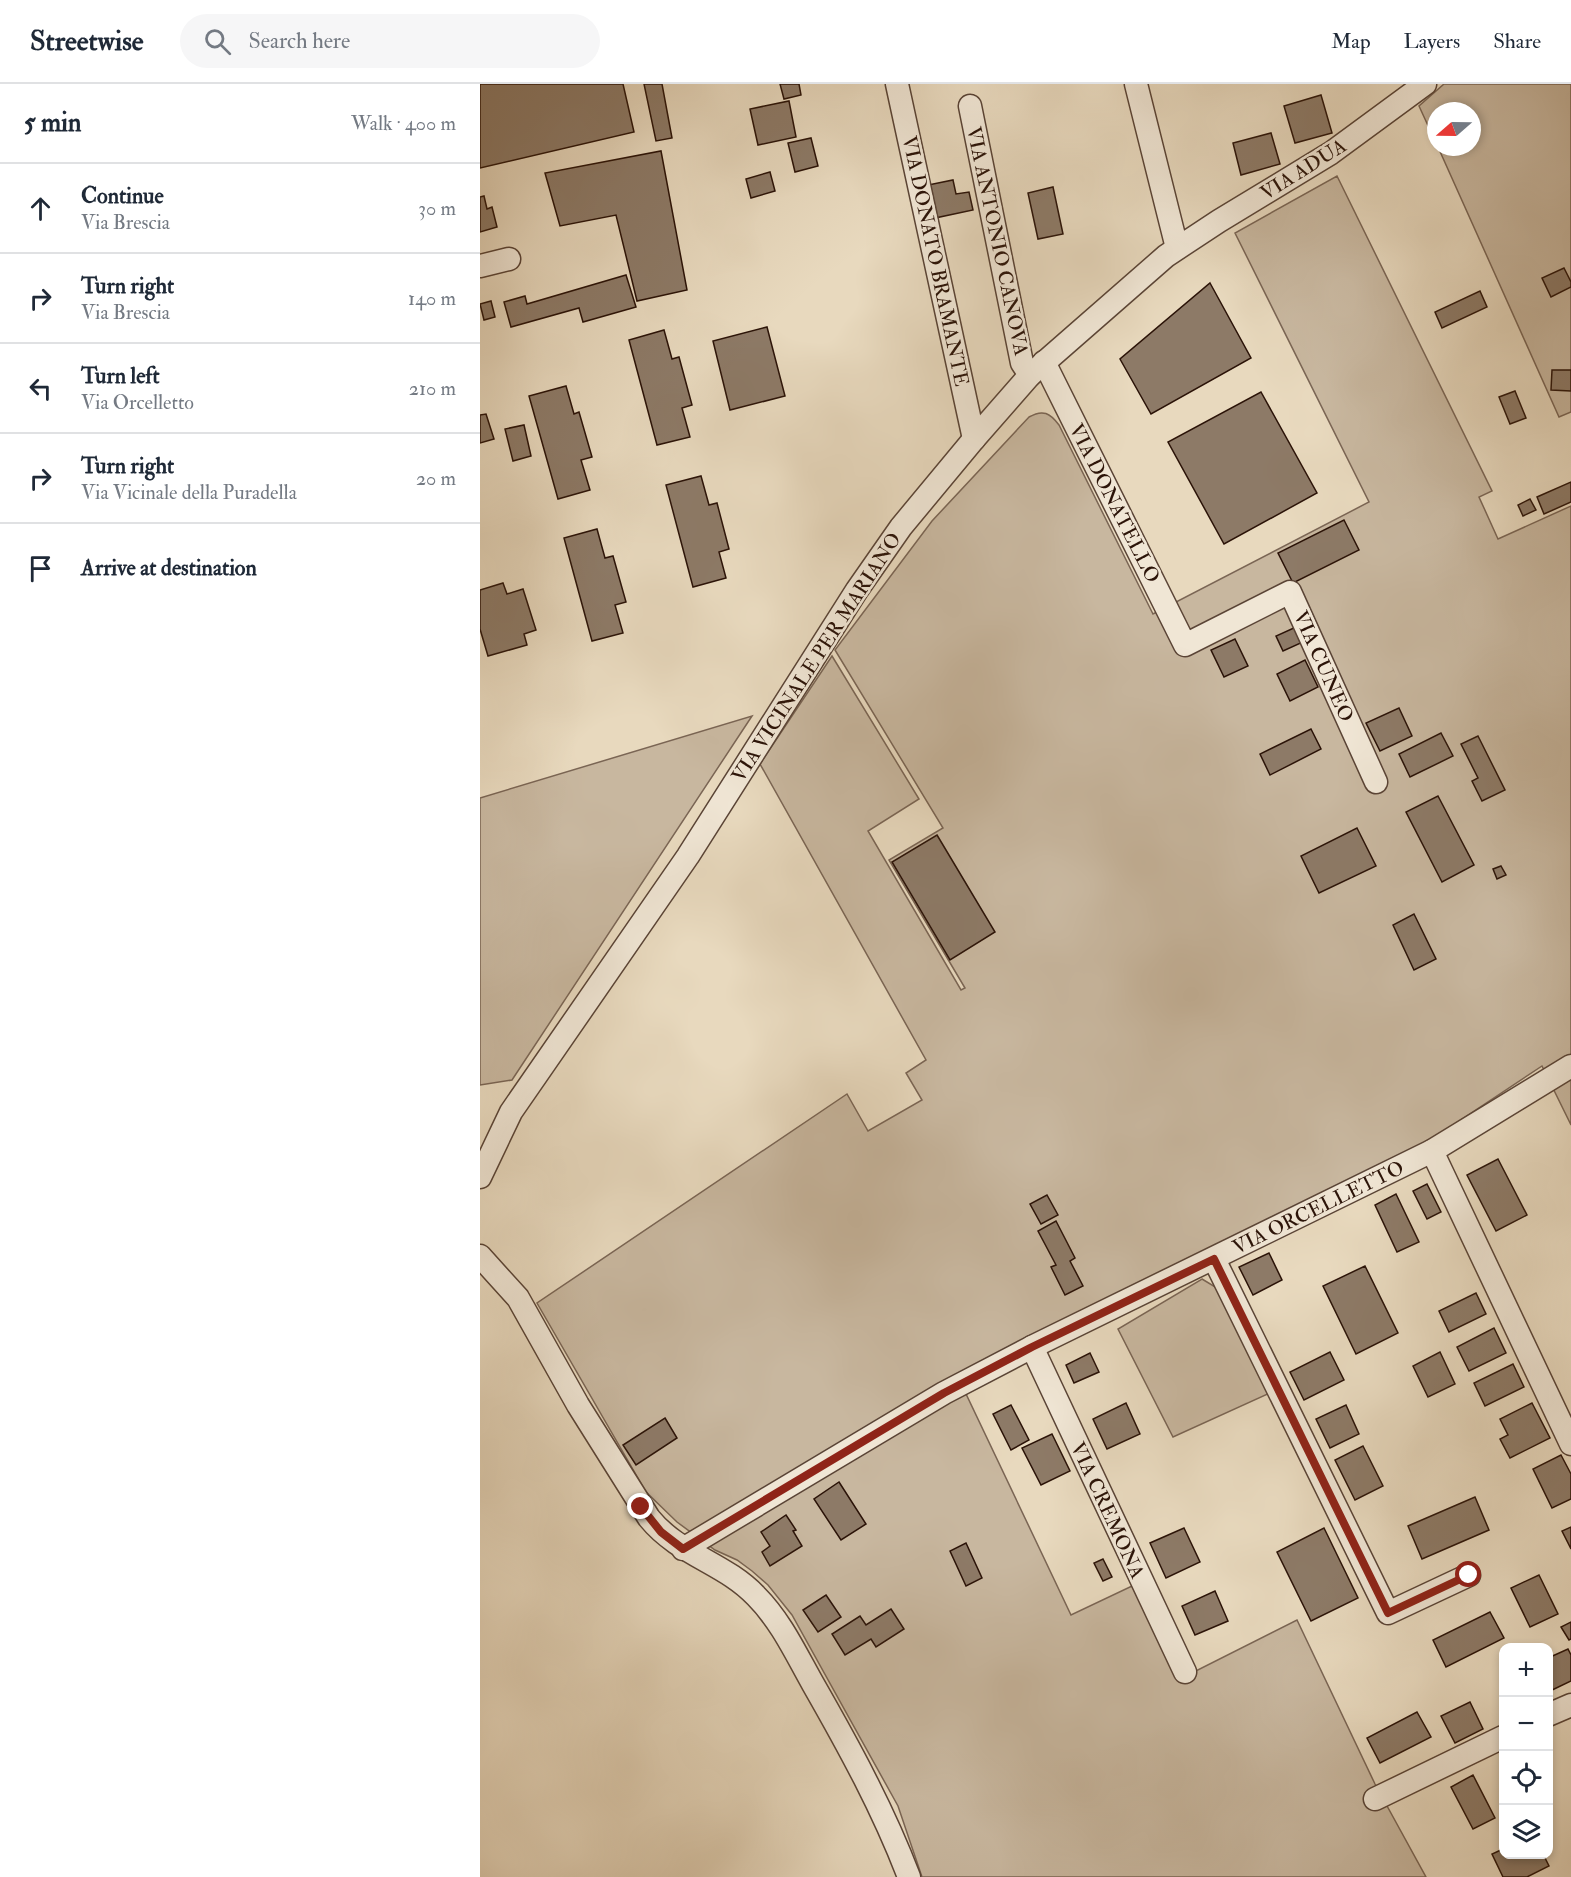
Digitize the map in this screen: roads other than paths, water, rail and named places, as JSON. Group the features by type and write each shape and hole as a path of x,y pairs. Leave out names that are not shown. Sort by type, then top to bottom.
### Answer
{"street":[{"name":"VIA DONATO BRAMANTE","path":"897,84 974,439"},
{"path":"1136,84 1177,248"},
{"name":"VIA ADUA","path":"1177,248 1331,153 1425,84"},
{"name":"VIA ANTONIO CANOVA","path":"970,106 1022,363 1037,368"},
{"name":"VIA VICINALE PER MARIANO","path":"511,1112 688,856 857,590 901,527 1037,368 1177,248"},
{"path":"480,266 509,260"},
{"name":"VIA DONATELLO","path":"1037,368 1185,645"},
{"name":"VIA CUNEO","path":"1185,645 1290,592 1376,782"},
{"name":"VIA ORCELLETTO","path":"683,1549 944,1393 1032,1347 1432,1151 1571,1066"},
{"path":"480,1143 511,1112"},
{"path":"480,1177 511,1112"},
{"path":"1432,1151 1571,1444"},
{"path":"482,1256 518,1298 578,1405 645,1514 661,1532 683,1549 752,1591 771,1613 870,1787 892,1833 909,1877"},
{"path":"1214,1259 1388,1613 1469,1575"},
{"name":"VIA CREMONA","path":"1032,1347 1185,1672"},
{"path":"1553,1713 1571,1705"},
{"path":"1375,1799 1499,1739"}]}
